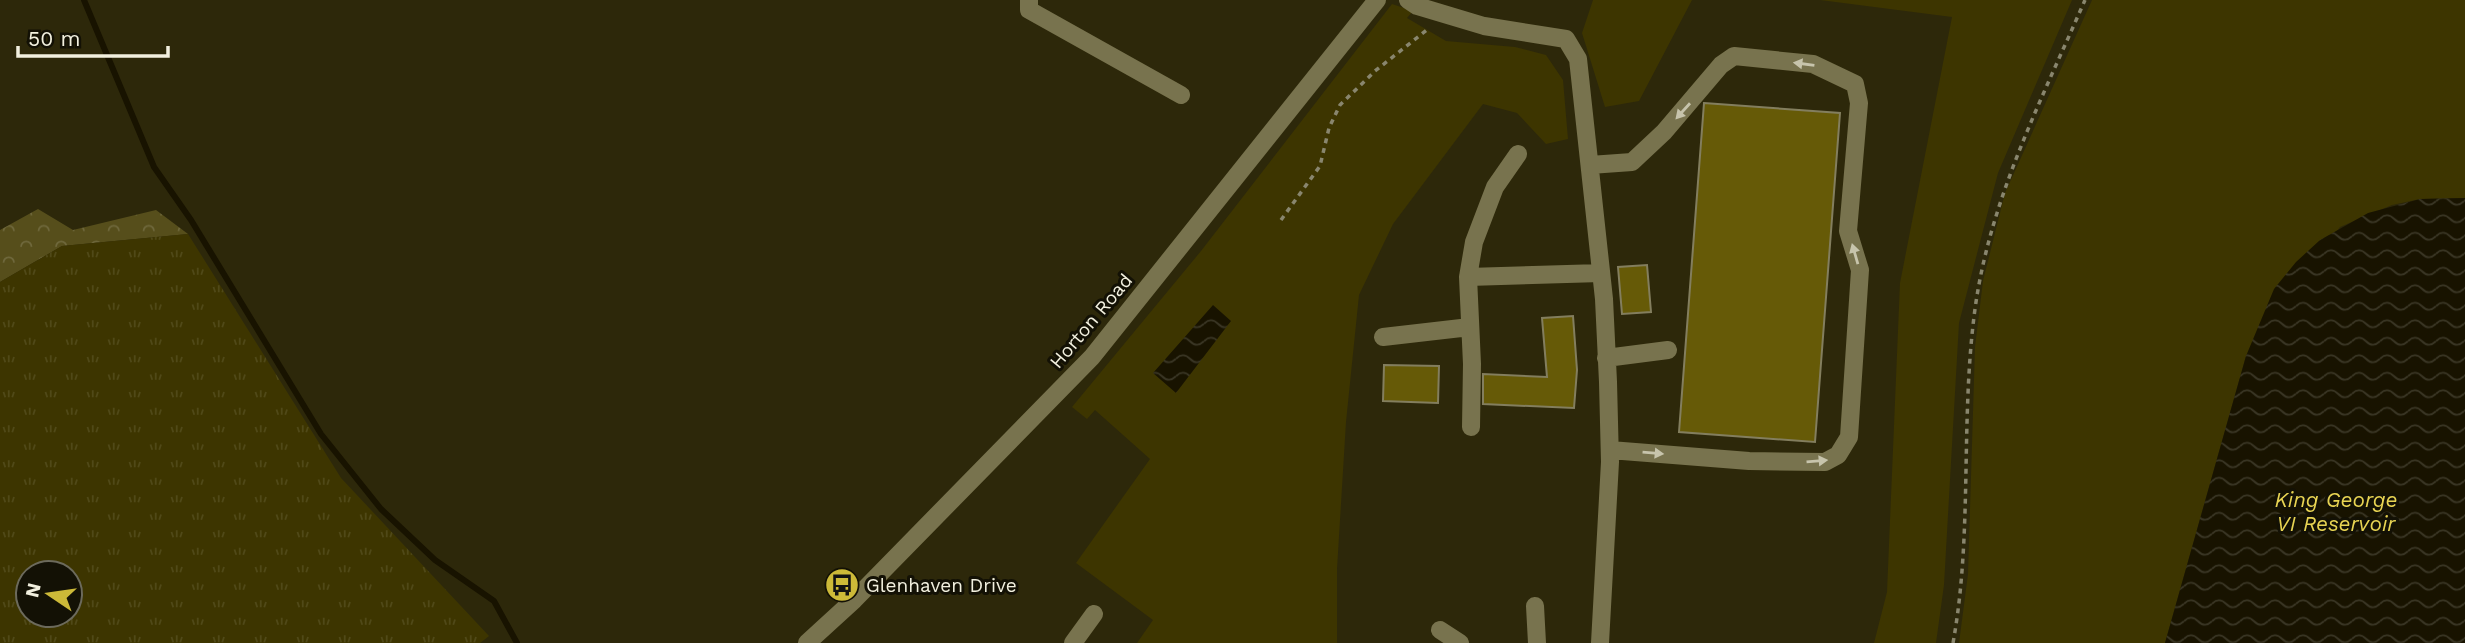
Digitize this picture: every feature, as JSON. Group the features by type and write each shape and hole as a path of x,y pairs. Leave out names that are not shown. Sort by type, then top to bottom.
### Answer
{"street":[{"path":"1029,0 1029,10 1181,96"},
{"name":"Horton Road","path":"807,643 854,600 1092,357 1377,0"},
{"path":"1408,0 1441,14 1484,26 1566,39 1578,59 1601,273 1610,450 1600,643"},
{"path":"1590,164 1633,162 1664,132 1721,65 1734,56 1813,64 1841,75 1855,85 1859,103 1848,231 1860,270 1849,437 1838,455 1825,462 1749,461 1610,450"},
{"path":"1471,427 1468,277 1474,242 1495,187 1518,154"},
{"path":"1468,277 1601,273"},
{"path":"1383,337 1470,327"},
{"path":"1606,359 1668,350"},
{"path":"1535,606 1537,643"},
{"path":"1073,643 1094,614"},
{"path":"1440,629 1460,643"}],"path":[{"path":"1953,643 1963,557 1970,360 1984,258 2005,181 2085,0"},
{"path":"1281,219 1320,166 1329,128 1340,105 1375,71 1428,30 1441,14"}],"green space":[{"path":"1593,0 1692,0 1639,101 1605,107 1582,33"},
{"path":"1820,0 2072,0 1998,173 1959,323 1944,585 1936,643 1874,643 1887,592 1900,283 1952,17"},
{"path":"2092,0 2465,0 2465,198 2420,199 2392,205 2340,227 2246,356 2165,643 1959,643 1968,574 1975,347 1983,281 2005,193"},
{"path":"1392,4 1413,11 1407,18 1446,41 1515,47 1546,55 1563,80 1568,139 1546,144 1517,113 1483,104 1393,224 1359,295 1346,422 1337,569 1337,643 1137,643 1153,620 1076,563 1150,459 1095,410 1087,419 1072,407 1201,251"},
{"path":"38,209 73,230 156,210 188,234 62,246 0,282 0,230"},
{"path":"188,234 341,478 489,636 480,643 0,643 0,282 62,246"}],"water":[{"name":"King George VI Reservoir","path":"2465,198 2465,643 2165,643 2246,356 2274,289 2296,262 2320,240 2368,213 2420,199"},
{"path":"1213,305 1231,321 1176,393 1153,373"}],"building":[{"path":"1704,103 1840,113 1815,442 1679,432"},
{"path":"1647,265 1651,312 1622,314 1618,267"},
{"path":"1573,316 1577,370 1574,408 1483,404 1483,374 1547,377 1542,318"},
{"path":"1384,365 1439,366 1438,403 1383,401"}],"waterway":[{"path":"84,0 154,167 191,220 321,434 381,509 435,560 494,601 517,643"}],"place":[{"name":"Glenhaven Drive","path":"842,585"}]}
